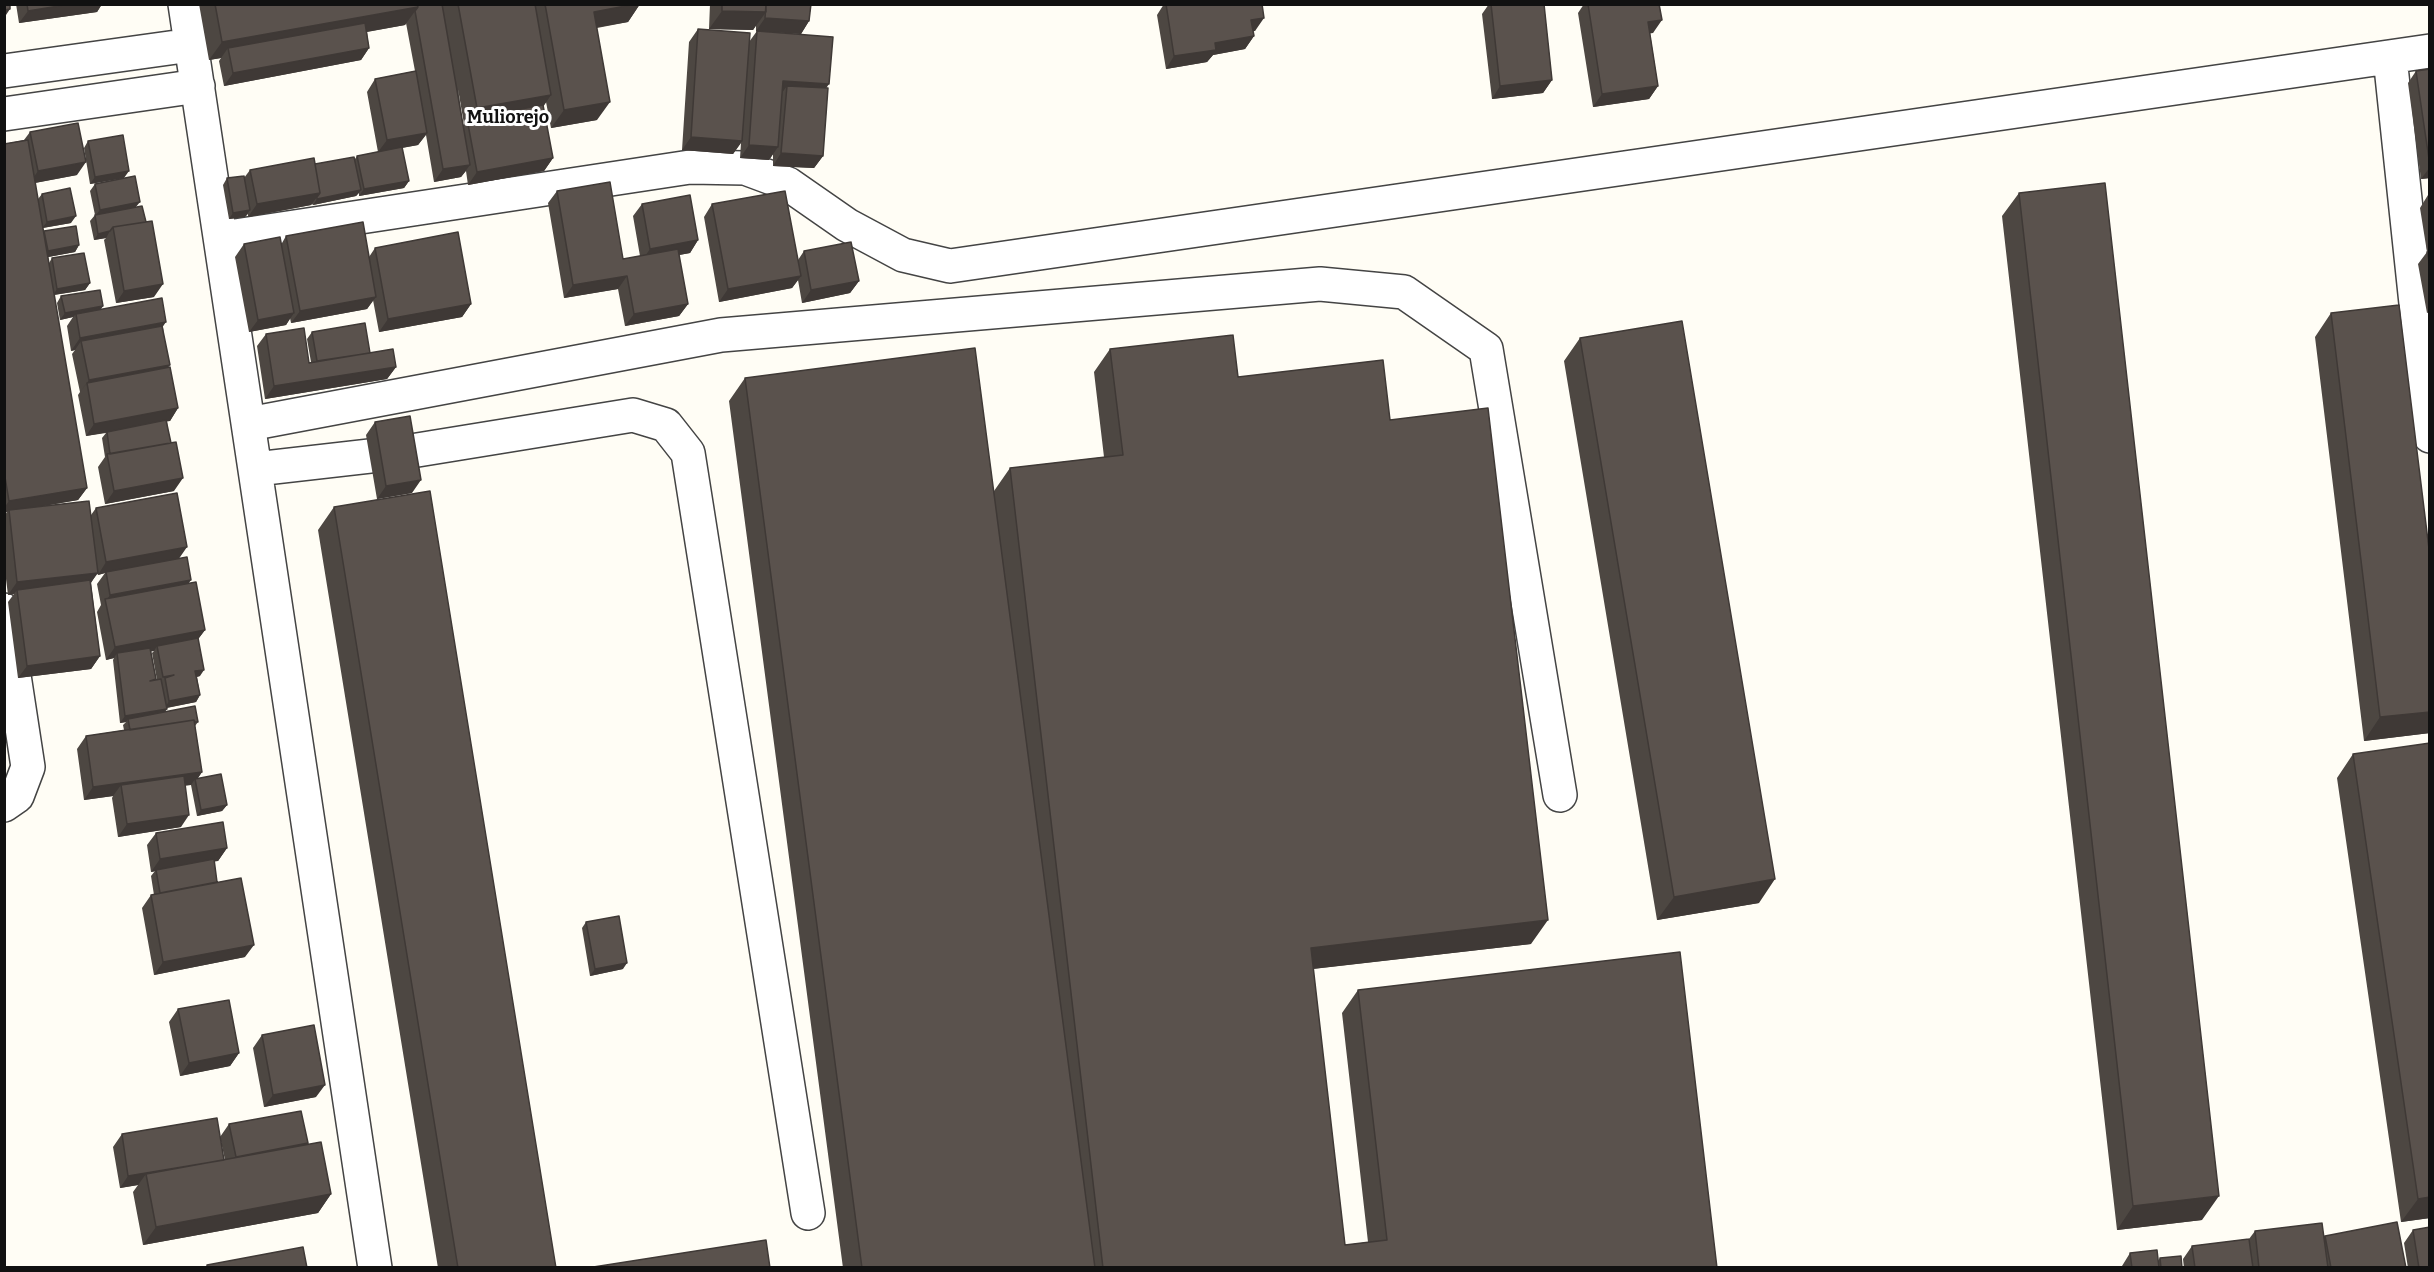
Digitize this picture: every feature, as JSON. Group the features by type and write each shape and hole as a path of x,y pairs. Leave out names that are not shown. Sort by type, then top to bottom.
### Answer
{"street":[{"path":"185,4 222,238 375,1268"},
{"path":"4,70 191,45"},
{"path":"222,238 690,167 745,168 788,184 847,225 903,255 950,266 2430,51"},
{"path":"2390,57 2430,436"},
{"path":"4,114 198,86"},
{"path":"249,424 721,335 1320,284 1404,292 1486,349 1560,795"},
{"path":"405,452 633,415 666,425 688,453 808,1213"},
{"path":"256,469 370,456"},
{"path":"4,610 28,767 11,801"}],"building":[{"path":"4,4 10,4 10,9 4,10"},
{"path":"27,4 71,4 28,11"},
{"path":"215,4 417,4 418,7 222,42"},
{"path":"417,4 442,4 470,165 443,169 415,11"},
{"path":"458,4 535,4 551,95 477,108"},
{"path":"545,4 636,4 594,12 610,102 564,110"},
{"path":"722,4 766,4 766,12 722,11"},
{"path":"766,4 811,4 809,21 765,18"},
{"path":"1166,4 1262,4 1264,18 1251,20 1254,36 1215,43 1216,50 1174,56"},
{"path":"1491,4 1544,4 1552,80 1500,86"},
{"path":"1588,4 1659,4 1662,20 1648,22 1658,86 1602,94"},
{"path":"365,23 369,48 233,73 228,48"},
{"path":"698,29 750,33 742,141 691,137"},
{"path":"757,31 833,37 829,84 783,81 778,147 749,145"},
{"path":"2430,69 2430,166 2416,71"},
{"path":"416,71 427,133 387,140 375,79"},
{"path":"787,86 828,88 823,156 781,153"},
{"path":"543,105 553,158 477,172 467,119"},
{"path":"78,123 86,162 38,171 30,132"},
{"path":"123,135 129,171 95,177 88,141"},
{"path":"28,140 87,488 9,501 4,471 4,144"},
{"path":"402,147 409,181 364,189 357,156"},
{"path":"354,157 361,190 317,199 320,193 315,164"},
{"path":"314,158 320,193 257,204 250,170"},
{"path":"135,176 140,202 100,210 95,184"},
{"path":"244,176 250,210 233,213 227,178"},
{"path":"610,182 623,259 678,249 688,304 634,314 627,276 573,285 557,191"},
{"path":"2105,183 2219,1196 2133,1206 2019,193"},
{"path":"70,188 76,216 47,222 42,194"},
{"path":"785,191 801,276 728,289 712,204"},
{"path":"690,195 698,240 650,249 642,204"},
{"path":"142,206 146,222 113,227 110,231 98,234 95,215"},
{"path":"152,221 163,284 124,291 113,227"},
{"path":"363,222 376,297 300,311 286,236"},
{"path":"76,226 79,245 48,251 44,231"},
{"path":"458,232 471,304 388,319 375,248"},
{"path":"280,237 294,313 258,320 244,244"},
{"path":"851,242 859,281 811,290 804,251"},
{"path":"84,253 90,283 57,289 52,258"},
{"path":"100,290 103,306 65,313 61,296"},
{"path":"162,298 166,322 80,338 76,314"},
{"path":"2399,305 2430,557 2430,712 2380,717 2331,313"},
{"path":"1682,321 1775,879 1674,897 1580,338"},
{"path":"365,323 370,353 317,361 312,332"},
{"path":"162,326 170,365 89,380 81,341"},
{"path":"304,328 309,363 393,349 396,367 274,386 266,334"},
{"path":"1233,335 1238,377 1383,360 1390,420 1488,408 1548,920 1311,948 1345,1245 1387,1240 1358,990 1680,952 1717,1268 1103,1268 1010,468 1123,455 1110,349"},
{"path":"975,348 1095,1268 862,1268 745,378"},
{"path":"170,367 178,408 94,424 87,383"},
{"path":"410,416 421,480 386,486 375,422"},
{"path":"166,420 171,443 110,454 107,432"},
{"path":"176,442 183,478 114,491 107,454"},
{"path":"430,491 556,1268 458,1268 334,507"},
{"path":"177,493 187,547 106,562 96,508"},
{"path":"89,501 98,573 17,582 9,510"},
{"path":"187,557 191,580 110,595 106,572"},
{"path":"90,580 100,656 27,666 17,590"},
{"path":"196,582 205,630 115,647 105,599"},
{"path":"198,638 204,670 195,671 200,695 169,701 165,678 174,675 163,677 157,646"},
{"path":"150,648 156,679 150,681 161,679 167,709 125,716 117,653"},
{"path":"195,706 198,722 194,720 130,730 128,719"},
{"path":"194,720 202,772 93,787 86,736"},
{"path":"2430,743 2430,1197 2418,1199 2353,754"},
{"path":"221,774 227,805 201,810 195,779"},
{"path":"184,776 189,815 127,824 121,785"},
{"path":"223,822 227,848 160,859 156,833"},
{"path":"214,859 217,882 160,893 156,870"},
{"path":"241,878 254,945 163,962 151,895"},
{"path":"619,916 627,963 595,969 586,922"},
{"path":"229,1000 239,1053 189,1063 178,1009"},
{"path":"314,1025 325,1085 273,1095 262,1035"},
{"path":"301,1111 308,1143 236,1157 229,1124"},
{"path":"217,1118 224,1160 128,1176 122,1134"},
{"path":"321,1142 331,1194 156,1227 146,1174"},
{"path":"2397,1222 2406,1268 2331,1268 2325,1236"},
{"path":"2322,1223 2328,1268 2259,1268 2255,1231"},
{"path":"2430,1227 2430,1268 2419,1268 2413,1230"},
{"path":"2249,1239 2253,1268 2195,1268 2192,1246"},
{"path":"766,1240 770,1268 587,1268"},
{"path":"303,1247 307,1268 207,1268 207,1265"},
{"path":"2157,1250 2159,1268 2132,1268 2130,1253"},
{"path":"2181,1256 2182,1268 2161,1268 2160,1258"}],"district":[{"name":"Muliorejo","path":"508,118"}]}
